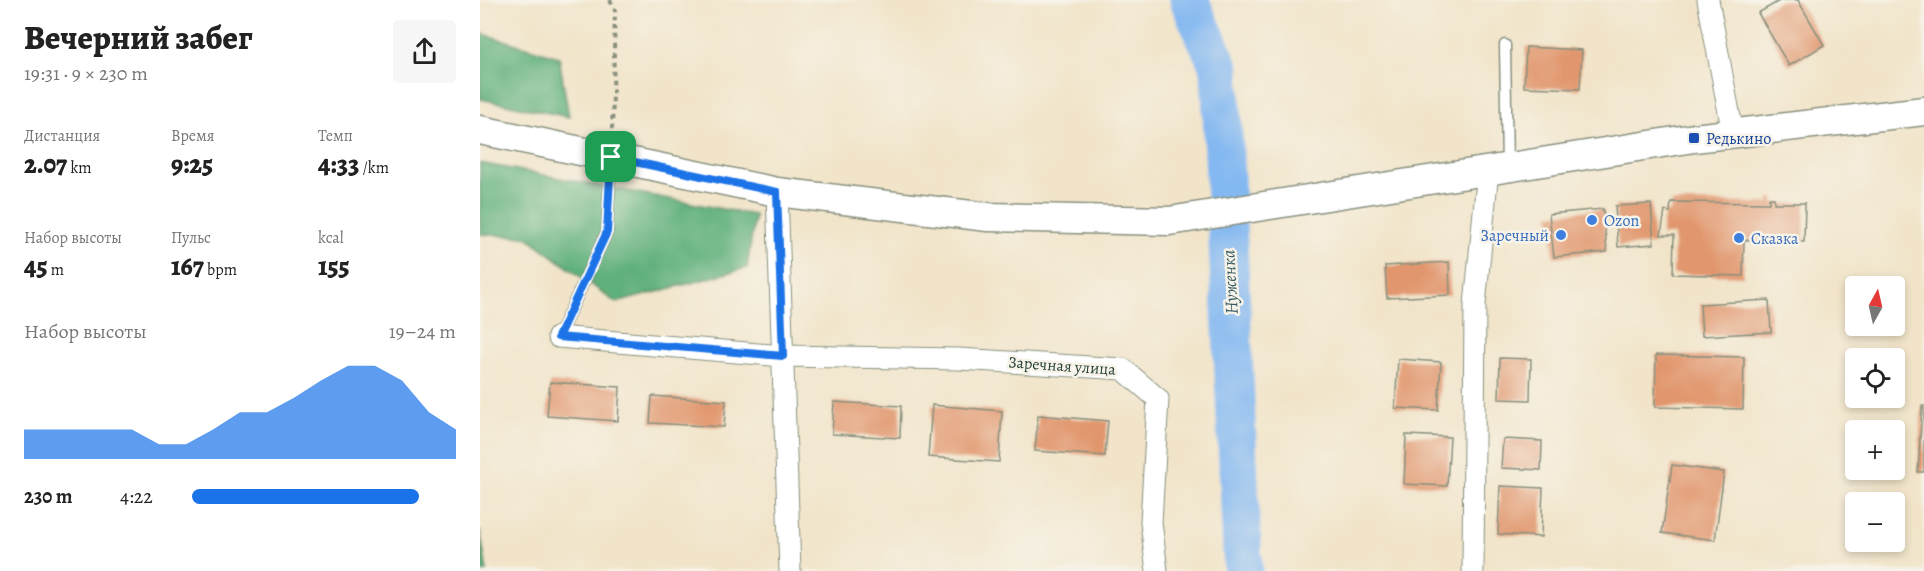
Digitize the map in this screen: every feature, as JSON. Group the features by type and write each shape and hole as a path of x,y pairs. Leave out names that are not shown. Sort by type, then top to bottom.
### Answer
{"main road":[{"path":"480,130 777,192 988,218 1169,221 1694,138 1924,111"}],"street":[{"path":"1708,0 1733,134"},
{"path":"1473,571 1475,305 1498,169"},
{"path":"777,192 790,571"},
{"name":"Заречная улица","path":"558,337 783,356 959,359 1123,369 1158,399 1150,522 1157,571"}],"lane":[{"path":"1498,169 1505,45"},
{"path":"558,337 607,232 611,157"}],"path":[{"path":"610,0 615,10 611,157"}],"green space":[{"path":"480,33 559,57 569,117 480,99"},
{"path":"480,163 755,215 747,268 616,303 527,237 480,234"},
{"path":"480,530 487,571 480,571"}],"building":[{"path":"1781,0 1798,0 1824,45 1789,66 1758,13"},
{"path":"1526,47 1582,50 1580,89 1524,87"},
{"name":"Сказка","path":"1769,198 1774,198 1774,203 1805,203 1804,242 1744,240 1743,276 1673,274 1674,235 1661,235 1665,211 1670,212 1671,202 1769,203"},
{"path":"1651,204 1654,244 1618,247 1615,206"},
{"path":"1603,209 1607,252 1554,257 1549,214"},
{"path":"1449,262 1450,295 1387,298 1385,266"},
{"path":"1769,300 1771,332 1702,336 1700,304"},
{"path":"1656,355 1744,357 1743,409 1655,407"},
{"path":"1500,358 1531,359 1530,400 1499,399"},
{"path":"1398,359 1441,362 1438,410 1395,408"},
{"path":"550,382 620,387 618,421 547,416"},
{"path":"652,396 726,401 724,427 650,423"},
{"path":"834,402 901,406 900,438 832,434"},
{"path":"932,405 1002,411 999,462 928,457"},
{"path":"1922,406 1924,406 1924,472 1918,472"},
{"path":"1038,415 1108,421 1105,456 1035,451"},
{"path":"1406,435 1450,437 1447,486 1404,484"},
{"path":"1503,439 1542,441 1541,470 1501,468"},
{"path":"1672,465 1724,472 1715,540 1662,533"},
{"path":"1500,486 1543,488 1541,537 1498,534"}],"waterway":[{"name":"Нуженка","path":"1189,0 1220,69 1243,571"}],"place":[{"name":"Редькино","path":"1694,138"},
{"name":"Ozon","path":"1592,220"},
{"name":"Заречный","path":"1561,235"},
{"name":"Сказка","path":"1739,238"}],"route":[{"path":"611,157 777,192 783,356 558,337 607,232 611,157"}]}
